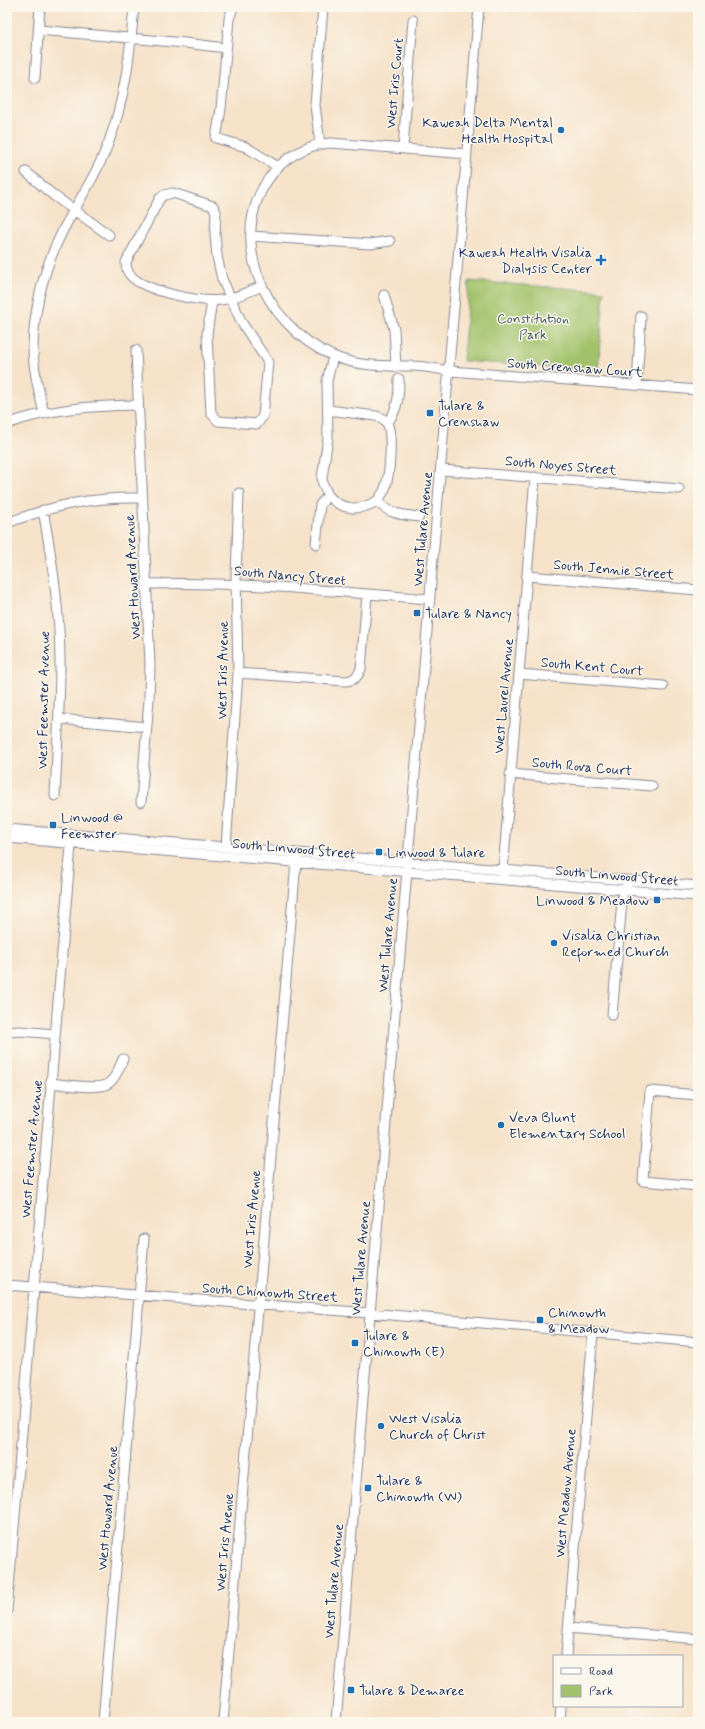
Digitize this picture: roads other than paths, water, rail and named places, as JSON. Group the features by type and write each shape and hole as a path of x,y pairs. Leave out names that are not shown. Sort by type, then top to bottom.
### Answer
{"street":[{"path":"35,78 40,7"},
{"path":"44,413 37,382 33,348 42,283 53,250 91,182 109,143 127,75 134,7"},
{"path":"233,7 229,19 221,109 216,138 246,147 278,167"},
{"path":"320,144 316,119 315,99 323,7"},
{"name":"West Tulare Avenue","path":"336,1722 369,1313 450,371 479,7"},
{"name":"West Iris Court","path":"403,148 413,20"},
{"path":"39,30 226,48"},
{"name":"South Crenshaw Court","path":"467,154 403,148 320,144 304,149 286,159 270,175 258,198 252,212 251,236 253,260 262,286 274,308 286,324 309,343 333,356 364,365 412,366 450,371 698,390"},
{"path":"26,172 38,184 74,211 110,235"},
{"path":"212,301 207,334 211,414 218,421 257,424 263,416 268,362 242,323 229,299 222,279 217,256 215,235 216,212 213,206 173,193 164,195 160,198 126,262 126,268 130,276 142,284 157,290 212,301 229,299 236,298 262,286"},
{"path":"251,236 370,244 390,241"},
{"path":"384,295 394,329 396,366"},
{"path":"637,385 641,316"},
{"name":"West Howard Avenue","path":"136,350 150,664 148,727 141,802"},
{"path":"328,410 382,418 386,423 391,436 387,482 384,490 377,501 361,508 349,508 334,502 328,495 323,484 322,478 328,438 328,410 326,396 327,381 333,356"},
{"path":"386,423 395,412 399,379"},
{"path":"7,424 44,413 91,406 138,405"},
{"name":"South Noyes Street","path":"441,470 679,489"},
{"name":"West Laurel Avenue","path":"503,870 535,477"},
{"name":"West Iris Avenue","path":"226,847 238,672 236,584 239,493"},
{"path":"316,544 320,504 328,495"},
{"path":"7,523 43,510 72,503 105,498 142,498"},
{"path":"377,501 388,510 395,513 419,517"},
{"name":"West Feemster Avenue","path":"43,510 50,550 57,607 60,660 59,719 54,796"},
{"name":"South Jennie Street","path":"527,576 698,590"},
{"name":"South Nancy Street","path":"147,584 236,584 430,599"},
{"path":"238,672 345,682 354,679 360,674 361,669 368,594"},
{"name":"South Kent Court","path":"519,674 663,686"},
{"path":"59,719 148,727"},
{"name":"South Rova Court","path":"510,774 652,786"},
{"name":"South Linwood Street","path":"7,829 72,839 296,862 503,870 698,886"},
{"name":"South Linwood Street","path":"7,838 72,839 226,847 287,852 514,880 698,896"},
{"name":"West Feemster Avenue","path":"7,1610 50,1083 72,839"},
{"path":"287,852 296,862"},
{"name":"West Iris Avenue","path":"223,1722 296,862"},
{"path":"503,870 504,875 514,880"},
{"path":"612,1015 623,890 629,885 656,888 670,884"},
{"path":"7,1032 20,1031 55,1034"},
{"path":"50,1083 95,1086 109,1084 115,1076 123,1059"},
{"path":"698,1095 650,1091 643,1181 698,1186"},
{"name":"West Howard Avenue","path":"103,1722 144,1239"},
{"name":"South Chinowth Street","path":"7,1285 258,1306 369,1313 698,1342"},
{"name":"West Meadow Avenue","path":"566,1655 593,1333"},
{"path":"568,1628 698,1639"},
{"path":"560,1722 561,1707"}],"place":[{"name":"Kaweah Delta Mental Health Hospital","path":"561,130"},
{"name":"Kaweah Health Visalia Dialysis Center","path":"601,260"},
{"name":"Tulare & Crenshaw","path":"430,413"},
{"name":"Tulare & Nancy","path":"417,613"},
{"name":"Linwood @ Feemster","path":"53,825"},
{"name":"Linwood & Tulare","path":"379,852"},
{"name":"Linwood & Meadow","path":"657,900"},
{"name":"Visalia Christian Reformed Church","path":"554,943"},
{"name":"Veva Blunt Elementary School","path":"501,1125"},
{"name":"Chinowth & Meadow","path":"540,1320"},
{"name":"Tulare & Chinowth (E)","path":"355,1343"},
{"name":"West Visalia Church of Christ","path":"381,1426"},
{"name":"Tulare & Chinowth (W)","path":"368,1488"},
{"name":"Tulare & Demaree","path":"351,1690"}],"park label":[{"name":"Constitution Park","path":"533,326"}]}
